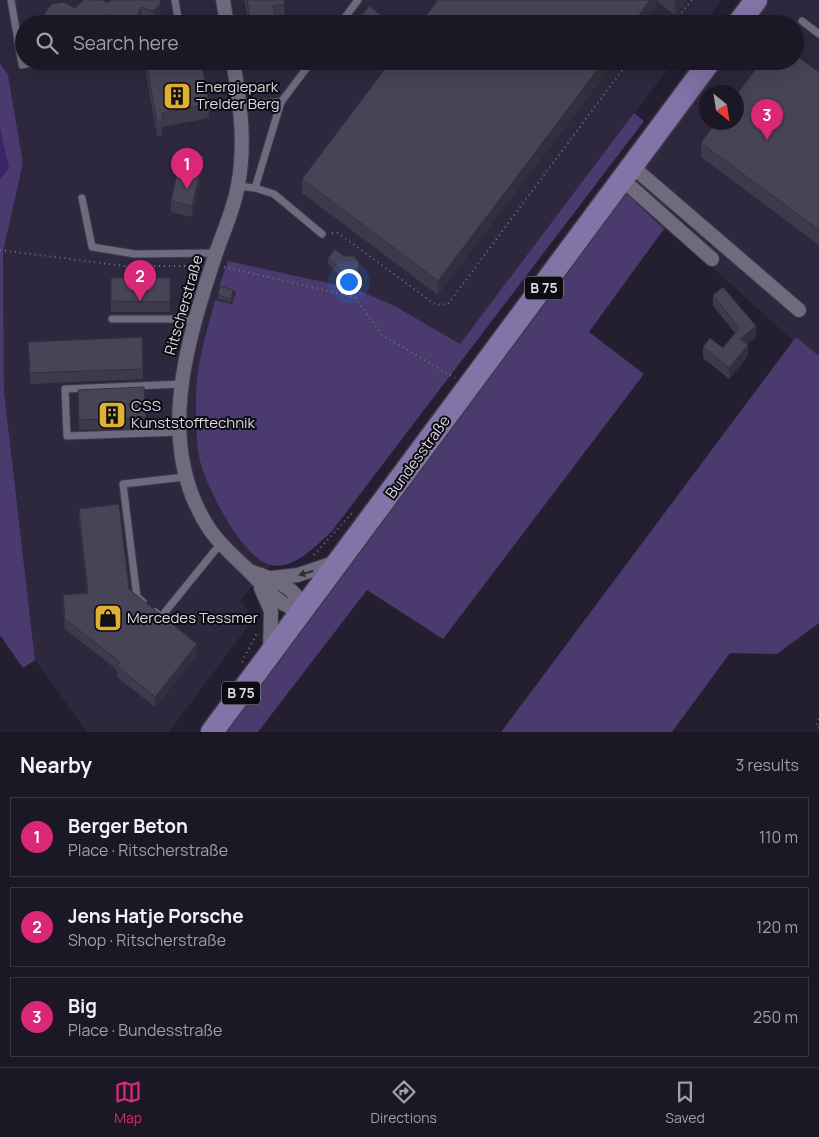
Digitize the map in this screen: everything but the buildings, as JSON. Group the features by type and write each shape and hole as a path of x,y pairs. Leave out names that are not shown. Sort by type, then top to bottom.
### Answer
{"main road":[{"path":"745,15 756,0"},
{"name":"Bundesstraße","path":"212,732 703,70"}],"street":[{"path":"223,0 224,15"},
{"name":"Ritscherstraße","path":"234,70 240,104 242,154 238,186 230,219 214,259 185,356 180,432 185,477 200,514 221,543 249,571 284,604 293,609 302,610 299,601 292,593 272,578 249,571"},
{"path":"628,174 712,259"},
{"path":"628,174 799,310"},
{"name":"Ritscherstraße","path":"272,578 298,575 339,561"},
{"name":"Ritscherstraße","path":"249,571 270,605 272,621 269,655"}],"lane":[{"path":"11,0 15,24"},
{"path":"175,0 178,15"},
{"path":"347,15 358,0"},
{"path":"804,23 819,34"},
{"path":"255,188 281,102 305,70"},
{"path":"240,104 281,102"},
{"path":"238,186 255,188 274,194 322,234"},
{"path":"82,198 92,247 135,254 214,259"},
{"path":"112,319 195,319"},
{"path":"180,432 67,436 65,389 182,384"},
{"path":"185,477 123,484 137,597 161,617 221,543"}],"path":[{"path":"680,15 692,0"},
{"path":"322,234 338,233 436,305 448,304 622,70"},
{"path":"0,250 125,266 214,259 232,267 354,297 382,335 469,388"},
{"path":"819,719 816,726 819,728"}],"shaded area":[{"path":"0,0 722,0 710,15 15,15 15,70 667,70 460,344 396,306 228,261 220,287 236,292 232,304 215,300 203,347 196,396 200,459 220,509 252,554 271,565 240,600 250,614 248,626 169,732 87,732 35,660 4,391 3,252 23,163 8,75 0,63"},
{"path":"769,0 819,0 819,356 796,337 793,341 708,263 664,229 626,193 699,94 699,130 744,130 744,85 705,85 716,70 804,70 804,15 758,15"},
{"path":"0,63 8,75 23,163 3,252 4,391 35,660 23,668 0,635"},
{"path":"634,113 644,121 332,531 304,555 288,564 280,566 271,565 260,560 238,537 218,504 204,473 198,446 196,385 205,336 215,300 232,304 236,292 219,287 228,261 355,289 395,306 460,344"},
{"path":"0,128 9,168 0,179"},
{"path":"626,193 664,229 589,332 644,374 443,639 367,590 258,732 227,732"},
{"path":"796,337 819,356 819,623 777,654 730,653 672,732 501,732"}],"place":[{"name":"Energiepark Trelder Berg","path":"177,96"},
{"name":"Big","path":"767,140"},
{"name":"Berger Beton","path":"187,189"},
{"name":"Jens Hatje Porsche","path":"140,301"},
{"name":"CSS Kunststofftechnik","path":"112,415"},
{"name":"Mercedes Tessmer","path":"108,618"}]}
